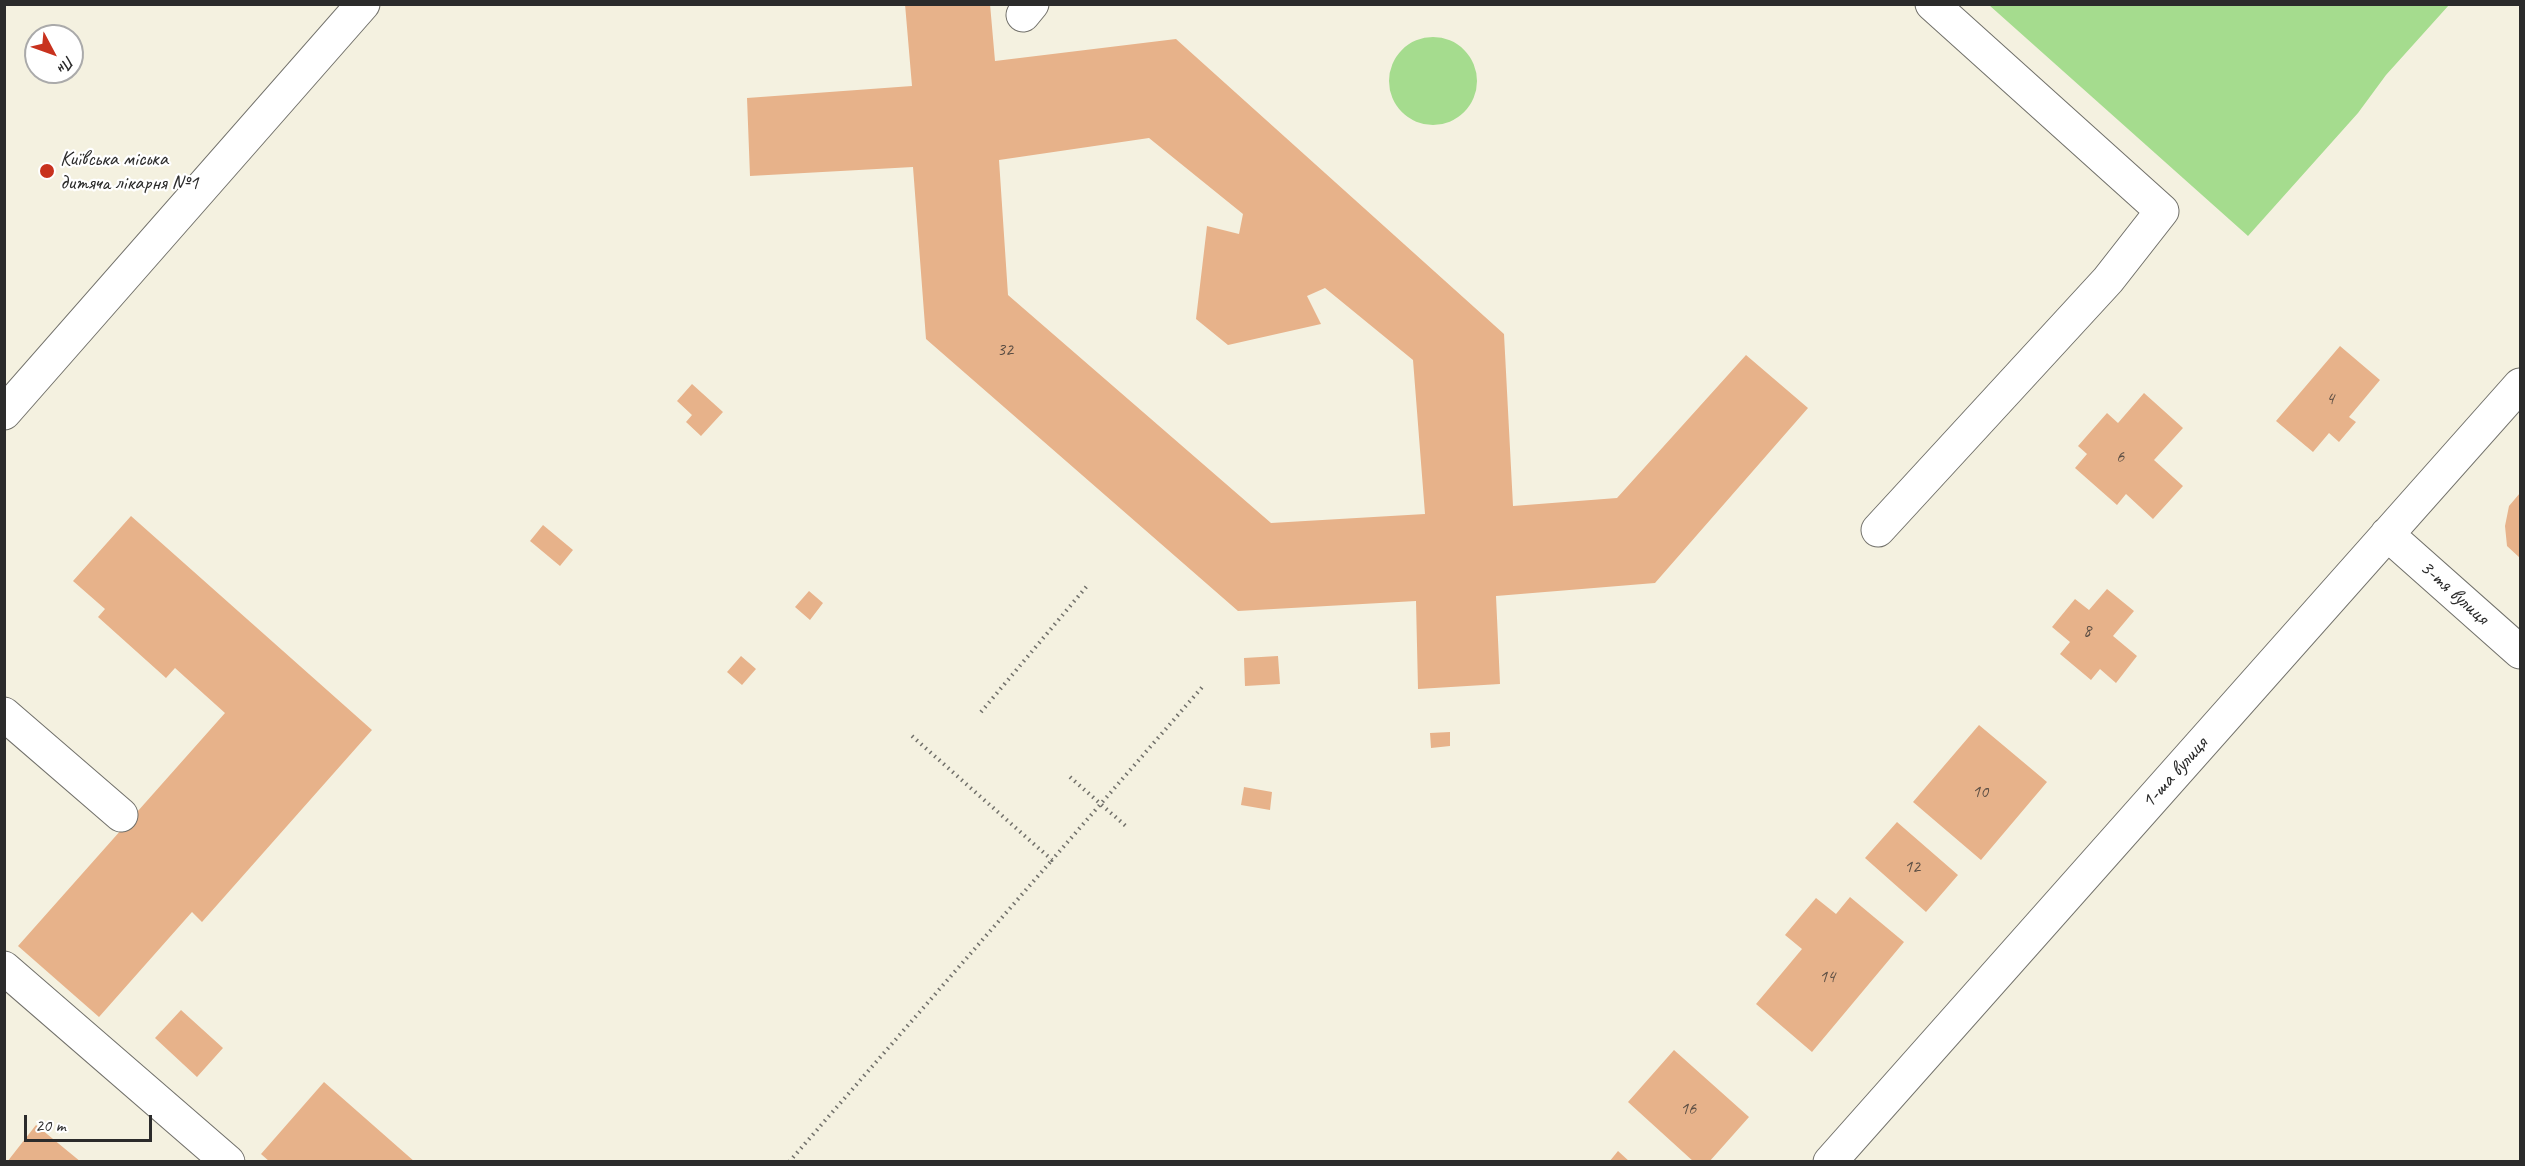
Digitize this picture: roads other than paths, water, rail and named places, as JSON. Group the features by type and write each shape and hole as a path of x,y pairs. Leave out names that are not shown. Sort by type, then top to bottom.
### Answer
{"street":[{"path":"4,413 363,4"},
{"path":"1878,530 2108,280 2163,211 1932,4"},
{"name":"1-ша вулиця","path":"1830,1161 2520,384"},
{"name":"3-тя вулиця","path":"2387,534 2520,652"},
{"path":"4,714 121,815"},
{"path":"4,968 228,1161"}],"place":[{"name":"Київська міська дитяча лікарня №1","path":"47,171"}]}
